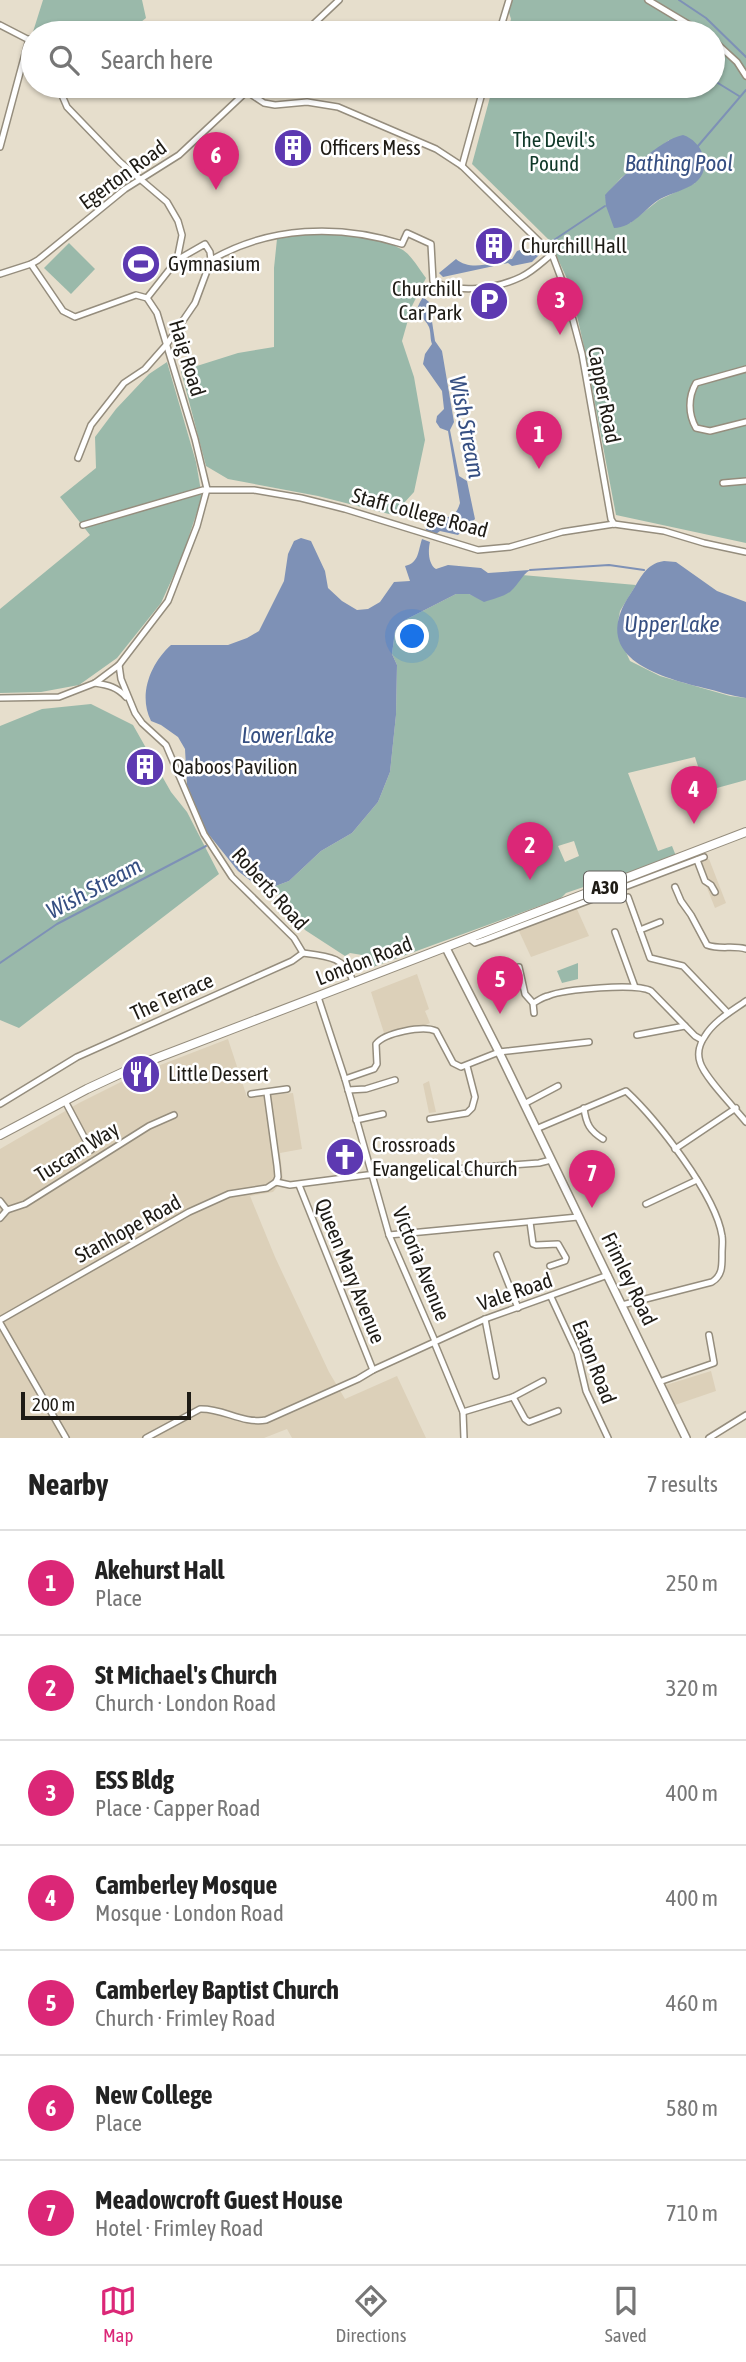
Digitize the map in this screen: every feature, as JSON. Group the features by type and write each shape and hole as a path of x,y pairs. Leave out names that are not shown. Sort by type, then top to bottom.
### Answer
{"main road":[{"name":"London Road","path":"0,1135 141,1064 353,982 699,857 746,832"},
{"name":"Frimley Road","path":"446,948 686,1438"}],"street":[{"path":"317,21 339,0"},
{"path":"503,21 509,0"},
{"path":"648,0 683,21"},
{"path":"0,25 21,36"},
{"path":"725,51 737,62 746,76"},
{"path":"0,147 21,75"},
{"path":"63,98 67,107 138,179 167,202 178,221 181,235 177,260"},
{"name":"Egerton Road","path":"0,274 31,264 138,179 179,155 240,98"},
{"name":"Capper Road","path":"256,98 275,105 307,102 338,107 436,149 461,166 552,254 564,286 582,354 614,524"},
{"path":"461,166 481,98"},
{"path":"211,260 246,242 299,231 354,232 402,243 407,233 431,244 433,281 443,286 472,288 499,284 522,276 552,254"},
{"path":"78,458 91,425 124,383 145,369 167,344 195,303 211,260 205,244 177,260 147,298"},
{"name":"Haig Road","path":"31,264 63,311 75,317 136,295 147,298 158,313 207,489"},
{"path":"746,369 696,383 691,391 690,408 691,420 696,428 710,431 746,422"},
{"path":"723,483 746,481"},
{"path":"0,698 59,697 95,683 119,665 169,601 197,526 207,489"},
{"name":"Staff College Road","path":"83,525 207,489 278,493 345,509 478,550 510,547 562,532 614,524 664,531 746,552"},
{"path":"119,665 129,700"},
{"path":"95,683 111,686 121,691 129,700"},
{"name":"Roberts Road","path":"129,700 142,723 166,745 204,834 232,877 294,939 303,953"},
{"path":"699,857 705,881 712,885 715,892"},
{"path":"675,887 706,945 746,949"},
{"path":"670,897 678,894"},
{"path":"628,897 650,958 683,966 728,1013"},
{"path":"640,930 660,922"},
{"path":"614,931 635,986"},
{"path":"303,953 344,964 350,970 353,982"},
{"name":"The Terrace","path":"0,1104 77,1057 292,961 303,953"},
{"path":"519,967 525,994 533,1003 534,1013"},
{"path":"572,984 573,992"},
{"path":"533,1003 548,995 635,986 651,991 702,1040"},
{"name":"Victoria Avenue","path":"318,997 345,1079 389,1236 463,1412"},
{"path":"746,1000 709,1030 702,1040 699,1053 702,1065 746,1122"},
{"path":"636,1035 685,1026"},
{"path":"345,1079 374,1069 377,1064 376,1044 383,1036 428,1028 439,1034 453,1063 461,1067 499,1052 589,1042"},
{"path":"429,1119 467,1113 472,1108 475,1097 467,1066"},
{"path":"348,1090 366,1089 395,1080"},
{"path":"524,1104 558,1086"},
{"path":"251,1094 287,1089"},
{"path":"536,1129 626,1091 675,1149 697,1180 722,1236 722,1268 718,1278 712,1282 622,1305"},
{"path":"267,1093 277,1166 276,1182"},
{"path":"65,1101 91,1150"},
{"path":"584,1108 586,1123 593,1133 603,1139"},
{"path":"675,1149 736,1108"},
{"path":"356,1120 383,1114"},
{"name":"Tuscam Way","path":"0,1218 7,1210 25,1204 149,1126 174,1115"},
{"name":"Queen Mary Avenue","path":"276,1182 299,1185 371,1175 551,1160"},
{"path":"646,1204 697,1180"},
{"name":"Stanhope Road","path":"0,1321 189,1212 229,1194 267,1188 276,1182"},
{"name":"Queen Mary Avenue","path":"299,1185 371,1371"},
{"path":"0,1201 7,1210"},
{"path":"389,1236 578,1217"},
{"path":"530,1222 533,1244 558,1244 561,1248 565,1261 550,1266"},
{"path":"498,1255 518,1308"},
{"name":"Vale Road","path":"146,1438 196,1410 208,1409 257,1422 267,1420 485,1319 608,1275"},
{"name":"Eaton Road","path":"551,1297 577,1353 586,1391 608,1438"},
{"path":"485,1319 496,1376"},
{"path":"0,1321 66,1438"},
{"path":"659,1382 714,1363 709,1335"},
{"path":"464,1438 463,1412 513,1396 543,1381"},
{"path":"513,1396 529,1422 558,1411"},
{"path":"709,1438 746,1415"}],"shaded area":[{"path":"709,859 726,903 715,908 697,863"},
{"path":"576,907 589,936 531,957 518,929"},
{"path":"417,974 429,1009 425,1011 430,1023 384,1033 371,992"},
{"path":"228,1039 247,1097 293,1093 302,1149 280,1153 283,1180 273,1192 250,1196 275,1257 329,1372 345,1399 397,1376 426,1438 292,1438 287,1429 264,1438 0,1438 0,1149 79,1103 137,1074"},
{"path":"429,1081 436,1112 429,1113 423,1084"},
{"path":"711,1371 716,1391 675,1405 666,1385"}],"green space":[{"path":"43,0 142,0 146,18 142,21 36,21"},
{"name":"The Devil's Pound","path":"505,0 746,0 746,543 616,515 570,285 549,240 472,164 490,98 725,98 725,21 510,21","holes":["669,140 695,183 659,200 630,223 605,196 621,178"]},
{"path":"299,235 351,235 389,243 408,254 426,278 412,306 402,341 414,377 425,440 414,492 393,515 318,496 228,479 206,466 181,371 238,353 274,347 274,268 277,239"},
{"path":"69,243 95,269 71,294 44,268"},
{"path":"167,362 196,462 202,497 182,557 161,603 117,658 79,685 41,692 0,693 0,609 90,535 60,497 96,468 95,437 116,409 149,374"},
{"path":"522,575 636,585 620,611 618,622 618,635 630,661 660,676 746,698 746,780 706,791 695,757 628,773 658,851 672,846 676,856 603,883 598,882 566,893 561,898 373,967 368,956 350,953 345,956 305,930 273,887 289,881 321,851 352,833 378,802 390,772 396,715 397,665 392,654 395,632 405,620 456,594 469,594 484,601 506,593","holes":["574,841 579,856 565,862 558,846"]},
{"path":"91,704 133,725 171,792 187,812 219,874 19,1028 0,1020 0,726 42,709"},
{"path":"578,963 578,979 562,983 557,971"}],"water":[{"name":"Bathing Pool","path":"683,135 696,143 703,156 705,163 701,177 695,183 660,199 627,225 614,228 605,195 652,151"},
{"path":"538,250 540,254 532,262 512,266 508,263 443,277 439,273 456,259 469,265 483,265 512,259 517,251"},
{"path":"423,297 429,302 435,341 442,351 454,422 450,430 459,476 467,481 475,519 458,535 425,531 435,515 451,516 460,503 448,431 440,428 436,422 437,416 444,409 442,391 423,364 425,354 432,344 429,327 417,312"},
{"name":"Lower Lake","path":"301,538 311,541 325,571 328,588 357,610 368,609 380,602 394,582 410,581 405,566 415,559 422,539 430,542 430,560 436,569 448,565 481,568 488,573 530,570 505,595 484,602 469,594 456,594 405,620 395,631 392,654 397,665 396,715 390,772 378,802 352,833 321,851 289,881 273,887 256,885 238,871 206,831 187,785 185,749 178,737 151,721 147,711 146,691 157,661 171,645 228,645 259,631 284,581 288,554 294,541"},
{"name":"Upper Lake","path":"664,561 676,562 717,591 746,602 746,698 666,677 633,660 622,648 617,633 620,615 644,572 652,565"}],"waterway":[{"path":"679,0 709,21"},
{"path":"725,37 746,57"},
{"path":"725,87 739,96"},
{"name":"Wish Stream","path":"698,146 746,90"},
{"name":"Wish Stream","path":"554,240 605,206"},
{"path":"530,570 609,565 644,570"},
{"name":"Wish Stream","path":"0,963 57,924 206,846"}],"place":[{"name":"Officers Mess","path":"293,148"},
{"name":"New College","path":"216,190"},
{"name":"Churchill Hall","path":"494,246"},
{"name":"Gymnasium","path":"141,264"},
{"name":"Churchill Car Park","path":"489,301"},
{"name":"ESS Bldg","path":"560,335"},
{"name":"Akehurst Hall","path":"539,469"},
{"name":"Qaboos Pavilion","path":"145,767"},
{"name":"Camberley Mosque","path":"694,824"},
{"name":"St Michael's Church","path":"530,880"},
{"name":"Camberley Baptist Church","path":"500,1014"},
{"name":"Little Dessert","path":"141,1074"},
{"name":"Crossroads Evangelical Church","path":"345,1157"},
{"name":"Meadowcroft Guest House","path":"592,1208"}]}
